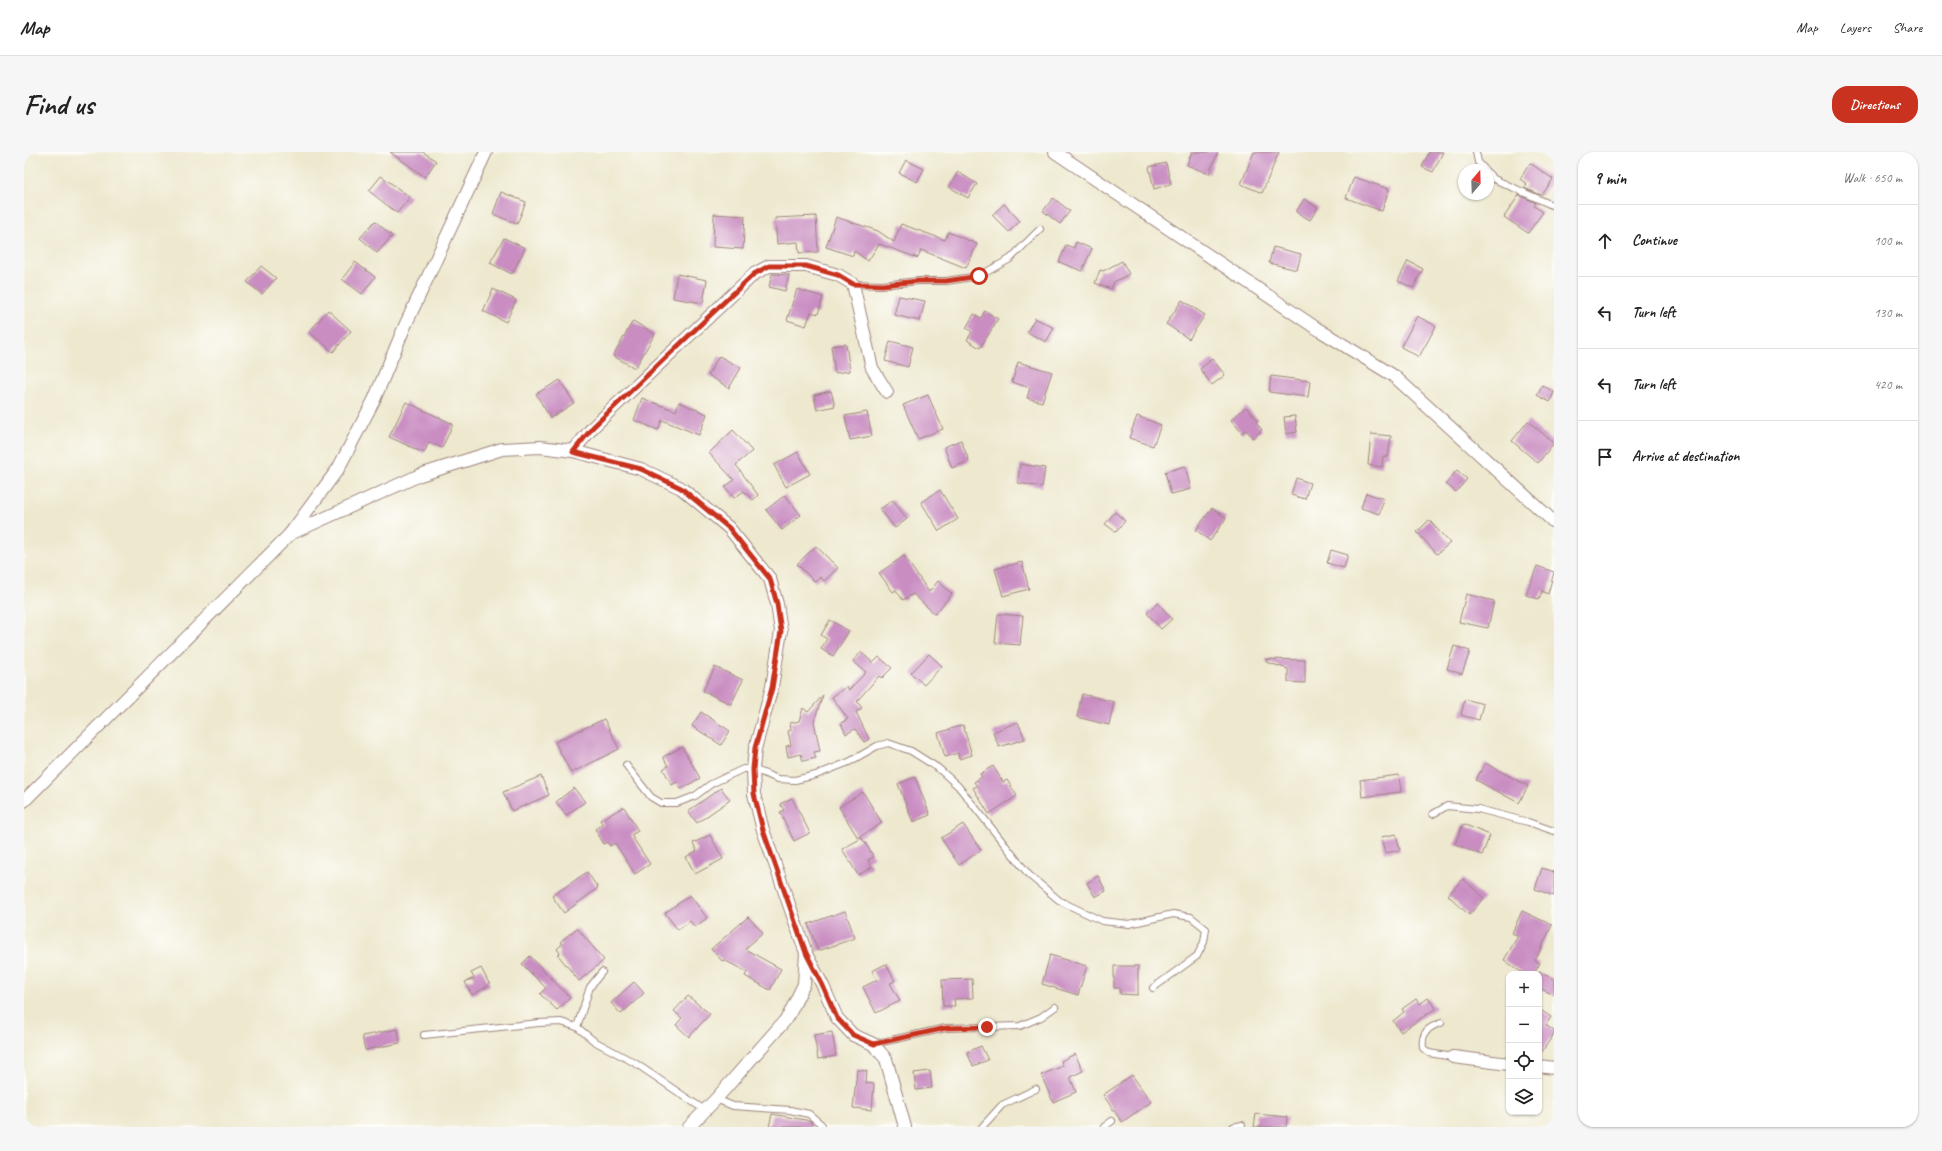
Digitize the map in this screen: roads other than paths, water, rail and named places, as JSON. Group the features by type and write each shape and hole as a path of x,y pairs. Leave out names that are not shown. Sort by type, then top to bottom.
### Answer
{"street":[{"path":"24,801 290,534 338,469 374,400 486,152"},
{"path":"1055,152 1316,328 1394,376 1554,522"},
{"path":"573,452 593,427 619,402 754,274 769,266 806,266 838,275 853,284 872,368 887,392"},
{"path":"290,534 420,475 502,449 540,447 573,452 641,469 681,488 729,528 770,579 777,604 781,631 772,688 755,748 753,769 754,794 763,830 806,953 837,1018 853,1035 874,1044 886,1059 905,1127"},
{"path":"689,1127 706,1111 788,1018 804,984 806,953"},
{"path":"1453,1057 1506,1064"},
{"path":"1542,1066 1554,1068"}],"lane":[{"path":"1476,152 1480,164"},
{"path":"1494,177 1501,182 1554,206"},
{"path":"853,284 882,285 918,281 946,281 979,276 1010,259 1040,228"},
{"path":"626,765 651,797 661,803 677,804 695,796 711,784 742,769 753,769 778,779 795,780 816,775 849,762 877,746 888,743 912,751 938,768 958,786 1029,875 1060,901 1102,921 1129,924 1173,914 1191,917 1206,929 1204,942 1197,956 1153,988"},
{"path":"1433,814 1447,806 1478,809 1528,822 1554,832"},
{"path":"577,1027 590,987 602,972"},
{"path":"874,1044 946,1028 1020,1026 1041,1017 1055,1007"},
{"path":"424,1035 561,1022 577,1027 594,1041 635,1063 706,1111"},
{"path":"1441,1023 1425,1031 1422,1039 1423,1048 1429,1053 1453,1057"},
{"path":"982,1127 1002,1105 1036,1089"},
{"path":"716,1099 733,1106 790,1110 809,1114 822,1127"},
{"path":"1104,1127 1112,1121"},
{"path":"1233,1127 1242,1125"}]}
